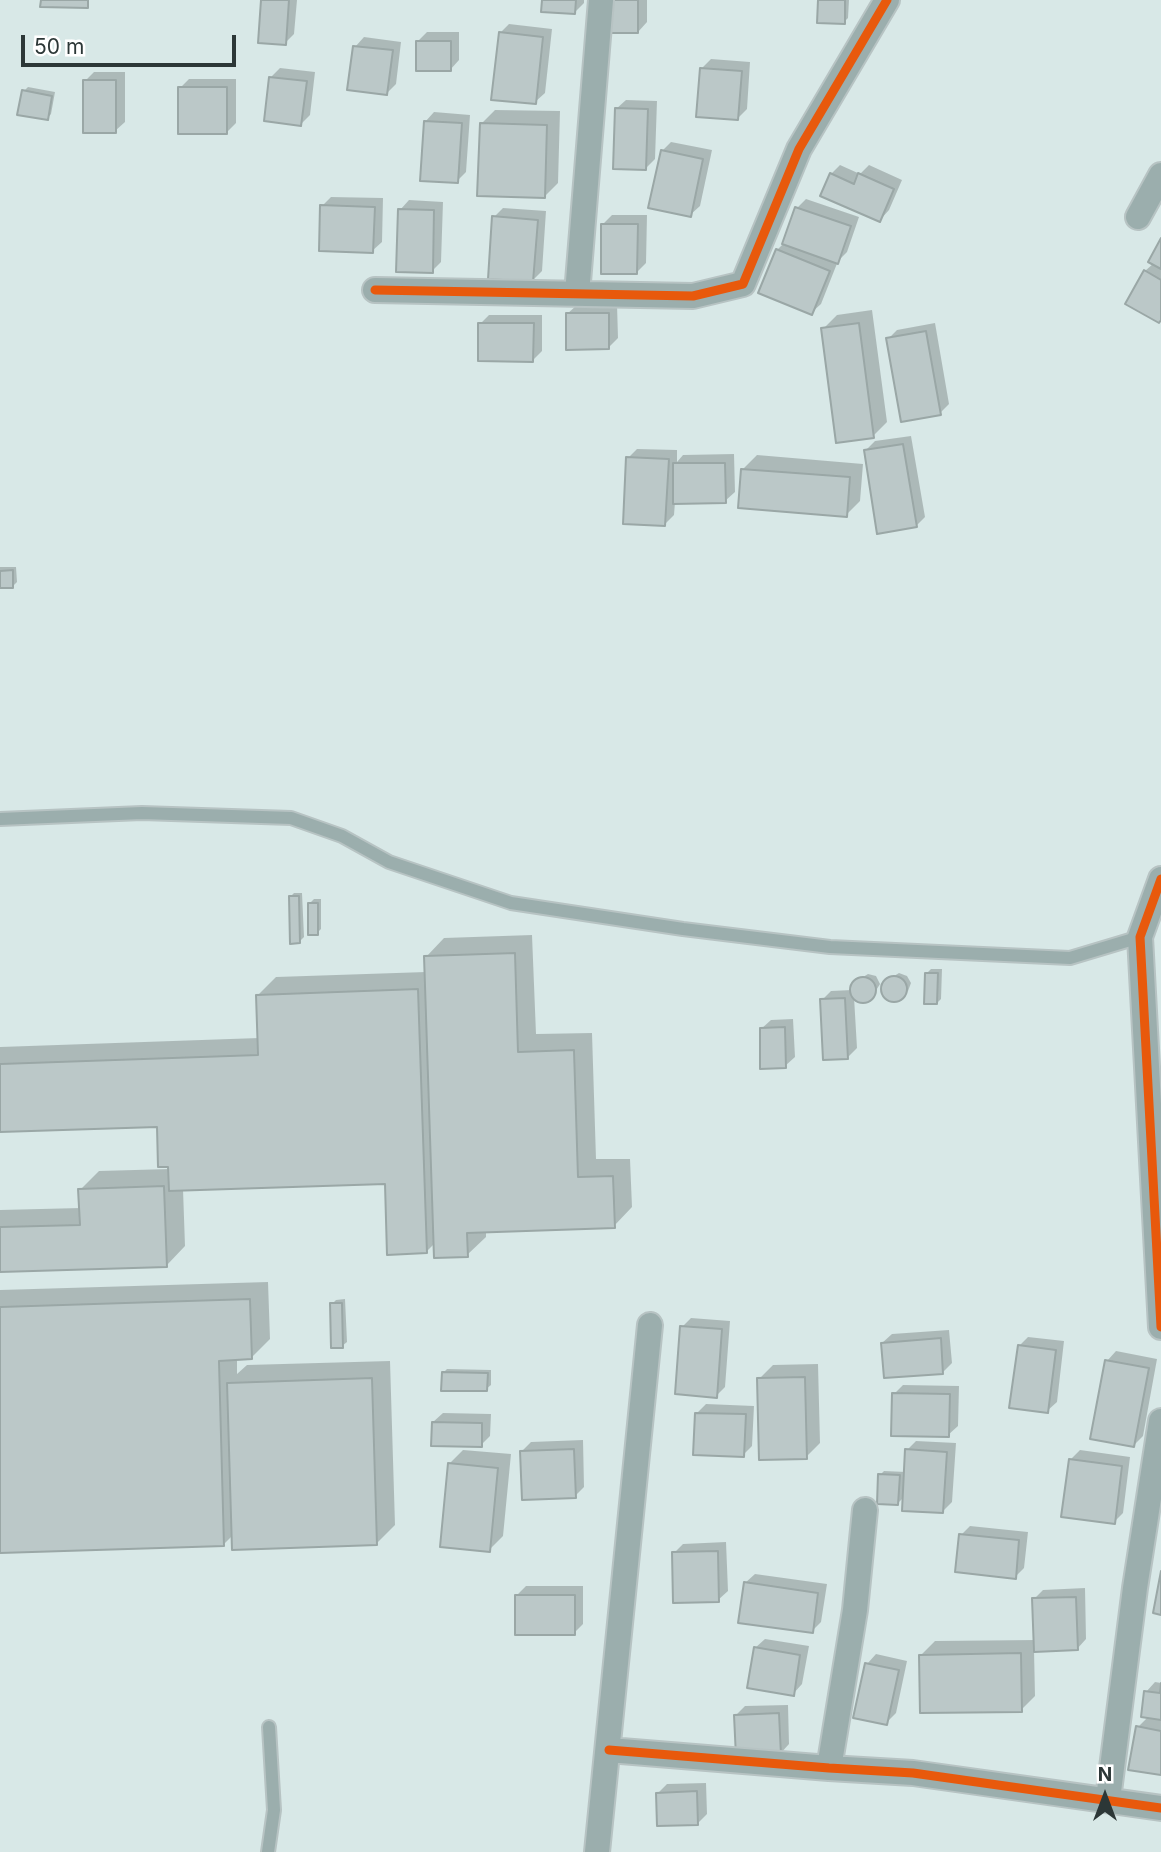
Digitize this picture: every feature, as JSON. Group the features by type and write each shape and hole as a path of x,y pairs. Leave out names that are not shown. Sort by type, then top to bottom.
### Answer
{"street":[{"path":"577,294 601,0"},
{"path":"375,290 694,296 743,285 799,149 887,0"},
{"path":"1138,217 1161,175"},
{"path":"1161,879 1140,937 1161,1327"},
{"path":"597,1852 650,1325"},
{"path":"1108,1799 1135,1588 1161,1421"},
{"path":"829,1768 855,1610 864,1510"},
{"path":"609,1750 914,1773 1161,1808"}],"lane":[{"path":"0,819 142,813 291,818 342,836 389,862 511,903 682,929 830,947 1070,958 1140,937"},
{"path":"268,1852 274,1810 269,1727"}],"building":[{"path":"41,0 88,0 88,8 40,7"},
{"path":"261,0 289,0 286,45 258,43"},
{"path":"542,0 576,0 575,14 541,12"},
{"path":"607,0 638,0 638,33 607,33"},
{"path":"818,0 845,0 845,24 817,23"},
{"path":"499,32 543,37 536,104 491,100"},
{"path":"416,41 451,41 451,71 416,71"},
{"path":"353,46 393,50 387,95 347,90"},
{"path":"700,68 742,71 738,120 696,117"},
{"path":"269,77 307,81 301,126 264,121"},
{"path":"83,80 116,80 116,133 83,133"},
{"path":"178,87 227,87 227,134 178,134"},
{"path":"22,90 52,96 48,120 17,115"},
{"path":"615,108 648,109 646,170 613,169"},
{"path":"424,121 462,123 458,183 420,181"},
{"path":"480,123 547,125 545,198 477,196"},
{"path":"661,150 703,159 691,217 648,208"},
{"path":"830,173 854,184 858,173 894,189 880,222 820,196"},
{"path":"320,205 375,207 373,253 319,251"},
{"path":"795,207 851,226 838,264 782,244"},
{"path":"398,209 434,210 433,273 396,272"},
{"path":"492,216 538,220 533,282 488,279"},
{"path":"601,224 638,224 637,274 601,274"},
{"path":"1161,238 1161,269 1148,262"},
{"path":"776,249 830,271 812,315 758,293"},
{"path":"1144,270 1161,280 1159,323 1125,304"},
{"path":"566,313 609,313 609,349 566,350"},
{"path":"478,323 534,323 533,362 478,361"},
{"path":"859,323 874,438 836,443 821,328"},
{"path":"926,331 941,415 901,422 886,338"},
{"path":"903,444 917,527 877,534 864,450"},
{"path":"626,457 669,459 665,526 623,524"},
{"path":"673,463 725,463 726,503 673,504"},
{"path":"741,469 850,477 847,517 738,508"},
{"path":"13,570 13,588 0,588 0,571"},
{"path":"289,896 299,896 300,943 290,944"},
{"path":"308,903 318,903 318,935 308,935"},
{"path":"515,953 518,1052 574,1050 578,1177 613,1176 615,1228 467,1233 468,1257 434,1258 424,956"},
{"path":"925,973 938,973 937,1004 924,1004"},
{"path":"894,976 903,980 907,989 903,998 894,1002 885,998 881,989 885,980"},
{"path":"863,977 872,981 876,990 872,999 863,1003 854,999 850,990 854,981"},
{"path":"418,989 427,1253 387,1255 385,1184 169,1191 168,1167 158,1167 157,1127 0,1132 0,1064 258,1055 256,995"},
{"path":"845,998 848,1059 823,1060 820,999"},
{"path":"785,1027 786,1068 760,1069 760,1028"},
{"path":"164,1186 167,1267 0,1272 0,1227 80,1225 78,1189"},
{"path":"250,1299 252,1359 219,1361 224,1546 0,1553 0,1307"},
{"path":"330,1303 342,1303 343,1348 331,1348"},
{"path":"680,1326 722,1329 717,1398 675,1394"},
{"path":"941,1338 943,1374 884,1378 881,1343"},
{"path":"1018,1345 1056,1350 1048,1413 1009,1408"},
{"path":"1105,1360 1149,1368 1134,1447 1090,1439"},
{"path":"442,1372 488,1373 487,1391 441,1391"},
{"path":"805,1377 807,1459 759,1460 757,1378"},
{"path":"372,1378 377,1545 232,1550 227,1383"},
{"path":"892,1393 950,1394 949,1437 891,1436"},
{"path":"695,1413 746,1414 744,1457 693,1455"},
{"path":"432,1422 482,1423 482,1447 431,1446"},
{"path":"574,1449 576,1498 522,1500 520,1451"},
{"path":"905,1449 947,1452 943,1513 902,1511"},
{"path":"1069,1459 1122,1466 1115,1524 1061,1517"},
{"path":"448,1463 498,1468 490,1552 440,1547"},
{"path":"878,1474 900,1475 898,1505 877,1504"},
{"path":"959,1534 1019,1540 1016,1579 955,1572"},
{"path":"718,1551 719,1602 673,1603 672,1552"},
{"path":"1161,1571 1161,1615 1153,1613"},
{"path":"744,1582 818,1593 813,1633 738,1623"},
{"path":"515,1595 575,1595 575,1635 515,1635"},
{"path":"1076,1597 1078,1650 1034,1652 1032,1598"},
{"path":"754,1647 800,1655 794,1696 747,1688"},
{"path":"1021,1653 1022,1712 920,1713 919,1655"},
{"path":"865,1663 899,1670 887,1725 853,1718"},
{"path":"1161,1683 1161,1720 1141,1717 1144,1691 1160,1693"},
{"path":"779,1713 781,1755 736,1757 734,1715"},
{"path":"1136,1726 1161,1731 1161,1775 1128,1770"},
{"path":"697,1791 698,1825 657,1826 656,1793"}],"cycle path":[{"path":"375,290 693,296 743,284 799,149 887,0"},
{"path":"1161,879 1140,937 1161,1327"},
{"path":"609,1750 913,1773 1161,1808"}]}
